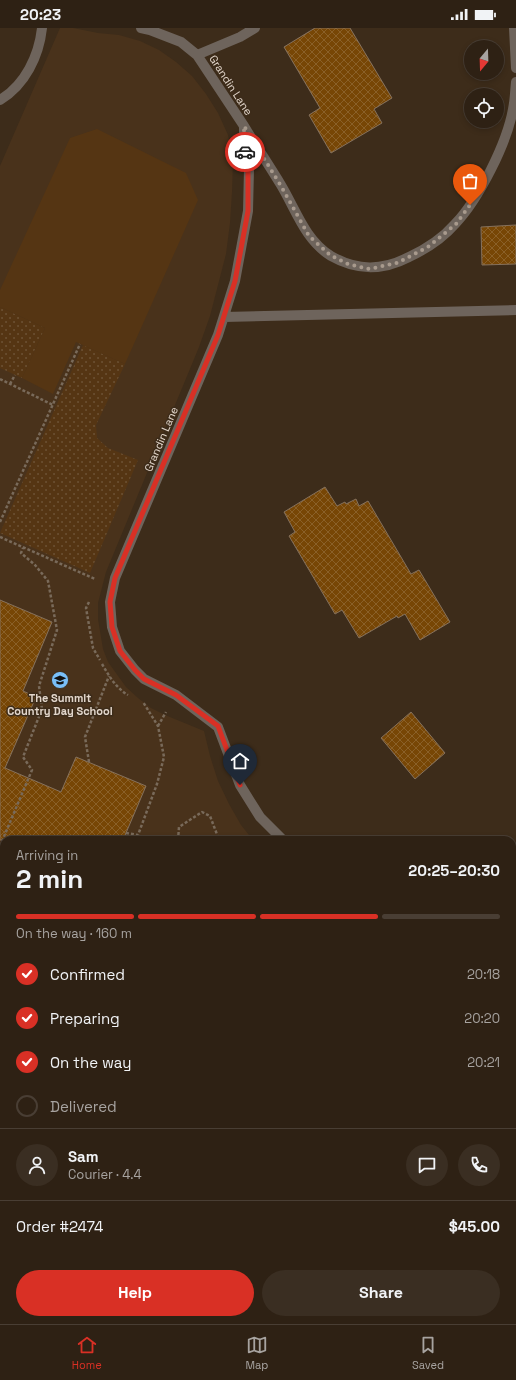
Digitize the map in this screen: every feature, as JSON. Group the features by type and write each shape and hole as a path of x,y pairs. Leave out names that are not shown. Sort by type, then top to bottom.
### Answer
{"street":[{"path":"0,100 16,88 32,64 42,28"},
{"name":"Grandin Lane","path":"141,28 181,42 198,55 244,126 244,142 248,169 248,211 235,281 218,335 115,578 110,602 112,627 120,651 144,679 176,695 218,726 240,785 260,817 278,836"},
{"path":"198,55 240,38 255,28"},
{"path":"514,28 516,68"},
{"path":"244,126 281,186 309,236 330,255 348,264 369,269 397,263 428,247 456,224 477,195 502,148 513,109 516,82"},
{"path":"224,317 516,310"}],"path":[{"path":"0,522 80,344"},
{"path":"10,384 15,375"},
{"path":"0,379 53,404"},
{"path":"0,537 98,580"},
{"path":"4,836 32,770 23,757 42,709 39,686 57,630 48,581 21,553 23,548"},
{"path":"89,601 86,608 93,648 109,676 121,691 132,697"},
{"path":"89,762 85,738 109,676"},
{"path":"126,833 138,835 157,784 164,757 158,726 143,702 138,699"},
{"path":"178,836 179,827 202,812 210,816 218,836"}],"shaded area":[{"name":"The Summit Country Day School","path":"60,28 73,28 119,35 140,41 159,50 192,76 218,113 228,135 233,162 230,223 226,254 210,316 199,347 106,572 98,603 98,619 103,649 108,662 126,687 151,708 204,731 218,781 241,825 250,836 0,836 0,166"},
{"path":"97,129 186,173 198,200 125,364 76,342 53,394 22,378 45,328 0,307 0,290 70,138"},
{"path":"0,307 45,328 22,378 0,368"},
{"path":"83,345 125,364 96,425 97,438 108,448 138,460 90,573 0,533"}],"building":[{"path":"315,28 350,28 392,98 374,109 382,123 331,153 309,115 320,108 284,47"},
{"path":"516,225 516,264 482,265 481,227"},
{"path":"325,487 337,506 345,502 346,504 356,499 359,506 368,501 411,574 419,570 450,622 420,640 405,614 398,618 397,616 359,638 342,610 335,614 289,536 295,532 284,512"},
{"path":"0,600 52,622 23,691 36,697 5,768 61,792 76,757 146,786 125,836 0,836"},
{"path":"411,712 445,753 415,779 381,738"}],"way so far":[{"path":"245,152 244,126 281,186 309,236 330,255 348,264 369,269 397,263 428,247 456,224 470,205"}],"place":[{"name":"The Summit Country Day School","path":"60,680"}],"route":[{"path":"240,785 218,726 176,695 144,679 120,651 112,627 110,602 115,578 218,335 235,281 248,211 248,169 245,152"}]}
